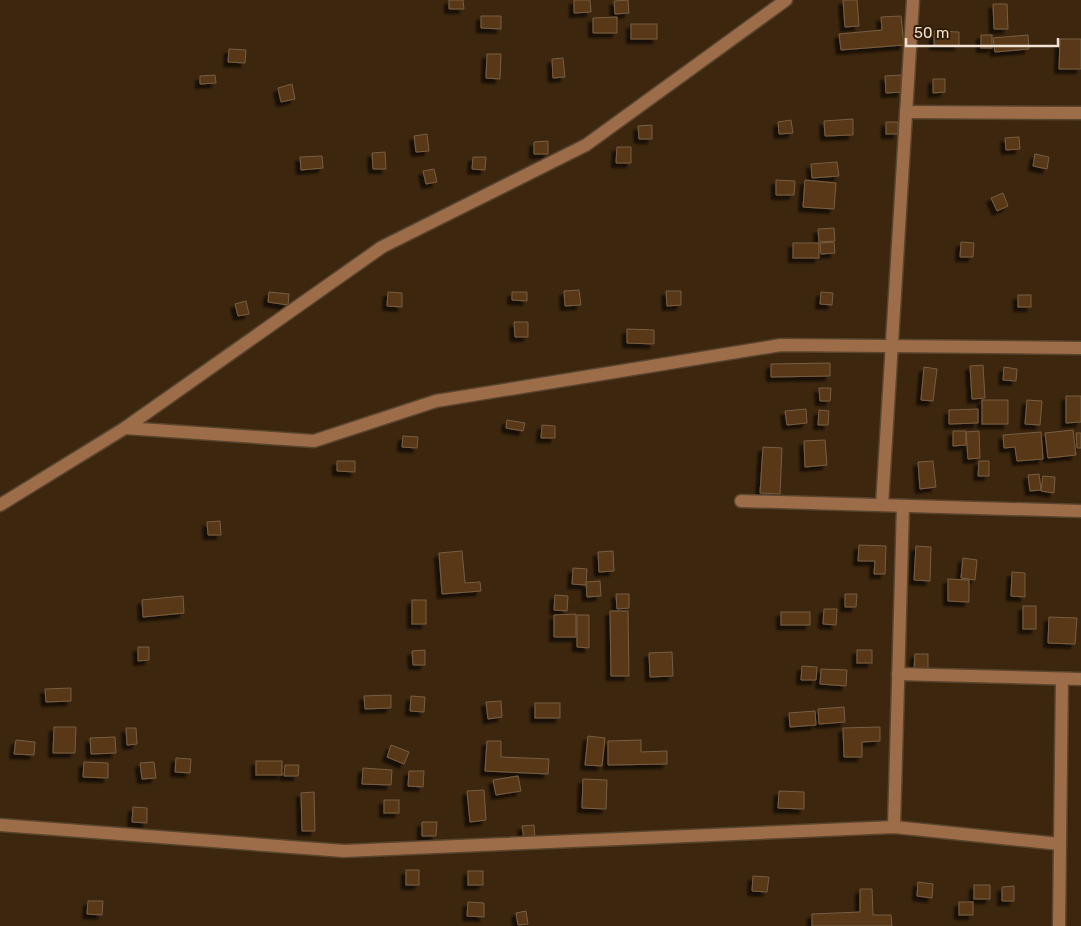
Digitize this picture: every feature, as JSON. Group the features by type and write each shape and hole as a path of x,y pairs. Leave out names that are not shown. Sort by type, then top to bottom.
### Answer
{"street":[{"path":"0,505 125,428 382,247 586,145 786,0"},
{"path":"882,505 913,0"},
{"path":"906,112 1081,113"},
{"path":"125,428 314,441 436,401 781,345 1081,348"},
{"path":"741,501 1081,511"},
{"path":"894,827 903,506"},
{"path":"898,674 1081,679"},
{"path":"1059,926 1062,679"},
{"path":"0,826 344,851 894,827 1060,844"}],"building":[{"path":"449,0 463,0 464,9 449,9"},
{"path":"574,0 590,0 591,12 574,13"},
{"path":"628,0 629,13 615,14 614,1"},
{"path":"843,0 857,0 859,26 845,27"},
{"path":"993,4 1007,4 1008,29 994,29"},
{"path":"481,16 501,16 501,29 481,28"},
{"path":"901,16 904,45 841,50 839,34 882,30 881,17"},
{"path":"617,17 617,33 593,33 593,18"},
{"path":"631,24 657,24 657,39 631,39"},
{"path":"934,31 959,32 959,46 934,45"},
{"path":"981,35 992,35 992,48 981,48"},
{"path":"1028,35 1029,49 995,52 993,38"},
{"path":"1060,39 1081,39 1081,69 1059,69"},
{"path":"229,49 246,50 245,63 228,62"},
{"path":"487,54 501,54 500,79 486,78"},
{"path":"563,58 565,77 553,78 552,59"},
{"path":"215,75 216,83 200,84 200,76"},
{"path":"901,75 902,92 886,93 885,76"},
{"path":"933,79 945,79 945,92 933,93"},
{"path":"292,84 295,99 281,102 278,88"},
{"path":"853,119 853,135 825,136 824,121"},
{"path":"791,120 793,133 779,134 778,122"},
{"path":"886,122 898,122 898,134 886,134"},
{"path":"652,125 652,139 639,139 638,126"},
{"path":"427,134 429,151 416,152 414,136"},
{"path":"1019,137 1020,149 1006,150 1005,138"},
{"path":"548,141 548,154 534,154 534,142"},
{"path":"617,147 631,147 631,163 616,163"},
{"path":"385,152 386,169 373,169 372,153"},
{"path":"1035,154 1049,157 1047,169 1033,166"},
{"path":"322,156 323,168 301,170 300,157"},
{"path":"473,157 486,157 485,170 472,169"},
{"path":"837,162 839,176 812,178 811,164"},
{"path":"434,169 437,182 426,184 423,171"},
{"path":"776,180 795,181 794,195 776,195"},
{"path":"805,180 836,183 834,209 803,207"},
{"path":"1003,193 1008,206 997,211 991,198"},
{"path":"834,228 835,241 819,242 818,229"},
{"path":"834,242 835,253 821,254 820,243"},
{"path":"961,242 974,243 973,257 960,257"},
{"path":"793,243 819,243 819,258 793,258"},
{"path":"579,290 581,305 565,306 564,291"},
{"path":"666,291 681,291 681,305 667,306"},
{"path":"269,292 289,294 288,305 268,302"},
{"path":"388,292 402,293 402,307 387,306"},
{"path":"512,292 527,292 527,301 512,300"},
{"path":"821,292 833,293 832,305 820,304"},
{"path":"1018,295 1031,295 1031,307 1018,307"},
{"path":"246,301 249,314 238,316 235,304"},
{"path":"514,322 528,322 528,337 515,337"},
{"path":"627,329 654,330 654,344 627,343"},
{"path":"830,363 830,376 771,377 771,364"},
{"path":"983,365 985,398 972,399 970,366"},
{"path":"924,367 937,369 933,401 921,400"},
{"path":"1004,367 1017,369 1016,381 1003,380"},
{"path":"819,388 831,388 830,401 820,401"},
{"path":"1066,396 1081,396 1081,422 1066,423"},
{"path":"982,400 1008,400 1008,424 982,424"},
{"path":"1027,400 1042,401 1040,425 1025,424"},
{"path":"806,409 807,423 787,425 785,411"},
{"path":"978,409 978,423 949,424 949,410"},
{"path":"819,410 829,411 828,425 818,425"},
{"path":"507,420 525,423 523,431 506,428"},
{"path":"542,425 555,426 555,438 541,438"},
{"path":"1073,430 1076,455 1048,458 1045,433"},
{"path":"953,431 966,431 966,445 953,446"},
{"path":"979,431 980,458 968,459 966,432"},
{"path":"1041,432 1043,459 1017,461 1015,447 1004,448 1003,435"},
{"path":"1076,433 1081,433 1081,448 1077,448"},
{"path":"403,436 418,437 417,448 402,447"},
{"path":"825,440 827,465 805,467 804,441"},
{"path":"763,447 782,448 780,494 760,493"},
{"path":"337,461 355,461 355,472 337,471"},
{"path":"933,461 936,487 920,489 918,462"},
{"path":"979,461 989,461 989,476 978,476"},
{"path":"1039,474 1041,490 1030,491 1028,475"},
{"path":"1043,476 1055,477 1054,493 1041,491"},
{"path":"220,521 221,535 208,535 207,522"},
{"path":"859,545 886,546 885,574 874,574 875,561 858,561"},
{"path":"916,546 931,547 930,581 914,580"},
{"path":"462,551 465,583 480,582 481,591 442,594 439,553"},
{"path":"613,551 614,571 599,572 598,552"},
{"path":"963,558 977,560 975,580 961,578"},
{"path":"573,568 587,569 586,585 572,584"},
{"path":"1012,572 1025,573 1025,597 1011,596"},
{"path":"948,579 969,580 969,602 948,601"},
{"path":"600,581 601,596 587,597 586,582"},
{"path":"616,594 629,594 629,608 617,609"},
{"path":"845,594 857,594 856,607 845,607"},
{"path":"555,595 568,596 567,611 554,610"},
{"path":"183,596 184,613 143,617 142,600"},
{"path":"412,600 426,600 426,624 412,624"},
{"path":"1023,606 1036,606 1036,629 1023,629"},
{"path":"824,609 837,609 836,625 823,624"},
{"path":"610,611 628,611 629,676 611,676"},
{"path":"781,612 810,612 810,625 781,625"},
{"path":"576,614 576,637 554,637 554,615"},
{"path":"577,615 589,615 589,648 577,647"},
{"path":"1049,617 1077,618 1075,644 1048,643"},
{"path":"138,647 149,647 149,660 138,661"},
{"path":"425,650 425,665 413,665 412,651"},
{"path":"857,650 872,650 872,663 857,663"},
{"path":"672,652 673,676 650,677 649,653"},
{"path":"915,654 928,654 928,669 914,669"},
{"path":"802,666 817,667 816,680 801,680"},
{"path":"821,669 847,670 846,686 820,684"},
{"path":"71,688 71,701 46,702 45,689"},
{"path":"391,695 391,708 365,709 364,696"},
{"path":"411,696 425,697 424,712 410,711"},
{"path":"501,701 502,717 488,719 486,702"},
{"path":"535,703 560,703 560,718 535,718"},
{"path":"844,707 845,722 819,724 818,709"},
{"path":"815,711 816,725 790,727 789,713"},
{"path":"54,727 76,727 75,753 53,753"},
{"path":"880,727 880,741 862,742 862,757 844,757 843,728"},
{"path":"126,728 136,728 137,744 127,745"},
{"path":"588,736 605,738 602,766 585,765"},
{"path":"115,737 116,753 91,754 90,738"},
{"path":"16,740 35,742 34,755 14,754"},
{"path":"641,740 641,752 667,751 667,764 608,765 608,741"},
{"path":"487,741 501,741 501,757 549,759 548,774 485,771"},
{"path":"391,745 409,752 404,764 387,757"},
{"path":"176,758 191,759 190,773 175,772"},
{"path":"256,761 282,761 282,775 256,775"},
{"path":"84,762 108,763 108,778 83,777"},
{"path":"154,762 156,778 142,779 140,763"},
{"path":"285,765 299,765 298,776 284,776"},
{"path":"363,768 392,770 391,785 362,784"},
{"path":"409,771 424,771 423,787 408,786"},
{"path":"518,776 521,791 496,795 493,780"},
{"path":"583,779 607,780 606,809 582,808"},
{"path":"484,790 486,820 470,822 467,791"},
{"path":"779,791 804,792 804,809 778,808"},
{"path":"314,792 315,831 302,831 301,793"},
{"path":"384,800 399,800 399,813 384,813"},
{"path":"133,807 147,808 147,823 132,822"},
{"path":"422,822 437,822 436,836 422,836"},
{"path":"534,825 535,838 524,839 522,826"},
{"path":"406,870 419,870 419,885 406,885"},
{"path":"468,871 483,871 483,885 468,885"},
{"path":"753,876 769,877 767,892 752,891"},
{"path":"918,882 933,884 932,898 917,896"},
{"path":"974,885 990,885 990,899 974,899"},
{"path":"1014,886 1014,901 1002,901 1002,887"},
{"path":"860,889 872,889 873,915 891,915 892,926 812,926 812,914 860,912"},
{"path":"88,901 103,901 102,915 87,914"},
{"path":"468,902 484,903 484,917 467,916"},
{"path":"959,902 973,902 973,915 959,915"},
{"path":"526,911 528,924 518,925 516,913"}]}
